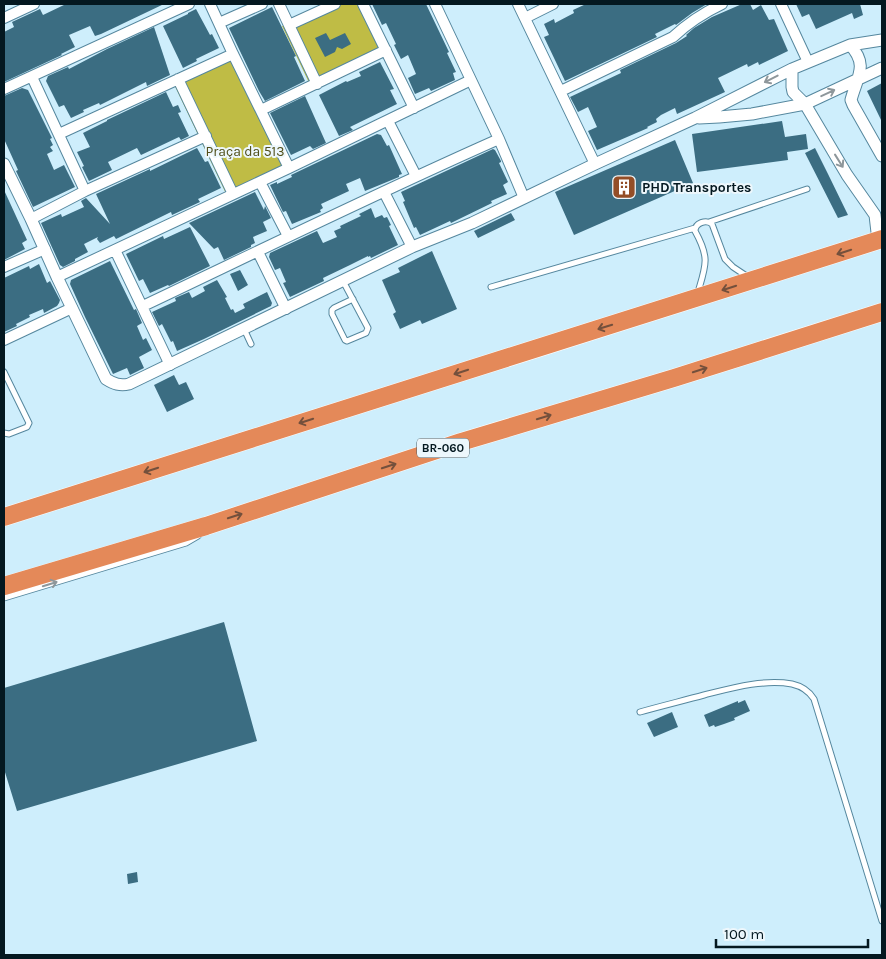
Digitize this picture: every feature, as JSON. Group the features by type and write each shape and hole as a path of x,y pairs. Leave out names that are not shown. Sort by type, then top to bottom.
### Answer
{"highway":[{"path":"4,517 880,240"},
{"name":"BR-060","path":"4,586 206,526 461,442 674,378 882,312"}],"street":[{"path":"5,15 34,4"},
{"path":"4,89 189,4"},
{"path":"210,4 232,54 289,168"},
{"path":"219,23 262,4"},
{"path":"279,4 317,84"},
{"path":"289,25 334,4"},
{"path":"363,4 414,108"},
{"path":"434,4 472,80 524,198"},
{"path":"518,4 595,164"},
{"path":"525,18 553,4"},
{"path":"561,91 673,37 701,14 722,4"},
{"path":"781,4 808,62"},
{"path":"4,164 106,379 114,384 122,385 129,384 170,365 412,247 472,223 695,118 792,69 850,45 882,40"},
{"path":"850,45 856,52 860,63 858,80 851,100 882,156"},
{"path":"261,110 386,50"},
{"path":"59,134 232,54"},
{"path":"695,118 719,118 752,114 805,104 882,68"},
{"path":"792,69 793,92 805,104 847,175 878,214 880,240"},
{"path":"32,77 85,191"},
{"path":"178,79 233,194"},
{"path":"57,277 472,80"},
{"path":"388,120 416,176"},
{"path":"31,219 85,191 206,136"},
{"path":"143,306 288,236 499,139"},
{"path":"260,182 288,236"},
{"path":"384,192 412,247"},
{"path":"4,267 44,249"},
{"path":"115,250 170,365"},
{"path":"258,252 286,309"},
{"path":"4,340 72,308"}],"lane":[{"path":"491,287 695,228 697,225 807,190"},
{"path":"709,222 712,224 722,254 727,262 753,280"},
{"path":"695,228 706,259 697,298"},
{"path":"343,281 368,328 366,333 347,341 332,314 332,310 353,300"},
{"path":"244,329 251,344"},
{"path":"4,372 29,423 27,427 9,434 4,433"},
{"path":"4,598 186,544 198,536 206,526"},
{"path":"640,712 736,687 756,684 794,684 810,693 814,699 882,920"}],"green space":[{"path":"333,4 367,4 390,53 312,89 282,26"},
{"name":"Praça da 513","path":"234,49 294,171 229,200 171,78"}],"building":[{"path":"66,4 164,4 95,36 90,26 69,35 75,47 4,82 4,32 14,27 12,22 40,9 43,15"},
{"path":"372,4 426,4 449,52 447,53 456,72 453,73 455,80 431,91 429,88 415,94 408,78 416,74 408,55 401,59 386,23 382,25"},
{"path":"586,4 707,4 676,25 655,34 657,37 565,81 544,37 549,35 544,24 554,19 555,23 574,13 573,10"},
{"path":"742,4 750,4 753,10 761,5 769,20 774,19 788,51 759,65 758,62 748,67 747,64 718,78 725,92 677,114 675,108 661,115 656,119 657,122 648,128 597,150 588,131 597,127 588,107 578,112 570,97 621,73 620,70 676,43 687,36 694,28 712,17"},
{"path":"796,4 860,4 863,15 854,19 852,13 816,29 809,14 802,17"},
{"path":"272,7 296,56 294,57 305,81 265,101 229,28"},
{"path":"196,9 219,48 196,59 197,61 183,68 163,26"},
{"path":"154,27 170,75 147,86 146,82 100,105 99,103 83,110 84,112 71,118 64,105 59,107 46,81 48,76 68,67 69,69"},
{"path":"326,33 330,40 345,33 351,44 342,49 337,47 335,52 325,57 315,38"},
{"path":"380,62 394,89 390,90 397,104 350,127 353,130 339,136 319,95 346,81 361,76 359,72"},
{"path":"882,83 882,122 867,91"},
{"path":"22,88 28,90 52,138 50,139 53,145 50,147 53,151 47,154 54,170 64,165 75,187 33,207 16,171 18,170 4,139 4,96"},
{"path":"166,92 173,107 178,105 181,112 178,113 189,136 181,140 179,137 141,155 137,148 108,162 112,170 89,181 77,152 90,147 83,133"},
{"path":"305,96 326,143 313,149 310,146 291,155 270,113"},
{"path":"782,121 785,137 806,134 808,149 787,152 788,160 697,172 692,134"},
{"path":"377,134 381,135 387,146 389,145 402,174 365,191 360,178 346,184 349,191 321,204 323,208 320,210 321,212 292,224 286,211 283,212 270,185 292,177 291,175"},
{"name":"PHD Transportes","path":"675,140 693,183 574,235 555,192"},
{"path":"197,148 205,162 208,161 221,188 198,199 200,202 172,215 171,212 116,239 114,236 100,243 97,239 98,237 84,244 88,252 63,267 60,265 41,223 61,214 62,217 84,207 81,201 86,198 110,224 96,194"},
{"path":"815,148 848,215 838,218 805,153"},
{"path":"493,149 501,161 499,163 508,182 503,185 507,194 451,223 450,221 420,235 416,227 414,228 403,202 405,201 401,192"},
{"path":"4,190 27,240 22,243 25,249 4,260"},
{"path":"255,192 264,210 265,206 271,218 263,222 267,231 253,237 255,243 251,247 224,260 218,247 214,249 189,223"},
{"path":"371,208 375,218 382,215 384,218 387,217 398,245 371,258 368,256 323,278 324,281 290,297 283,283 286,282 280,268 275,270 269,257 270,253 317,231 323,243 337,237 334,231 361,216 359,214"},
{"path":"511,213 515,220 478,238 474,231"},
{"path":"190,227 210,266 150,293 143,279 139,281 126,254 163,236 164,239"},
{"path":"432,251 457,309 422,324 420,320 400,329 393,314 396,312 382,280 400,272 398,268"},
{"path":"110,261 142,323 137,326 143,340 146,338 152,350 139,357 144,368 130,375 127,368 113,374 70,284 71,280"},
{"path":"39,264 47,283 50,281 60,300 59,303 44,313 43,309 29,315 30,317 16,324 17,326 4,332 4,278 29,266 30,269"},
{"path":"240,270 248,285 238,291 230,274"},
{"path":"217,280 227,297 225,298 231,310 233,309 235,313 245,308 243,304 267,292 272,303 271,306 177,351 173,341 171,342 162,324 159,326 152,312 176,301 175,298 189,292 192,298 205,291 203,287"},
{"path":"174,375 179,385 186,382 194,399 167,412 154,385"},
{"path":"224,622 257,741 17,811 4,769 4,688"},
{"path":"745,700 750,711 734,718 735,720 715,727 714,725 709,727 704,715"},
{"path":"672,712 678,727 654,737 647,723"},
{"path":"137,872 138,882 128,884 127,874"}],"place":[{"name":"PHD Transportes","path":"624,187"}]}
